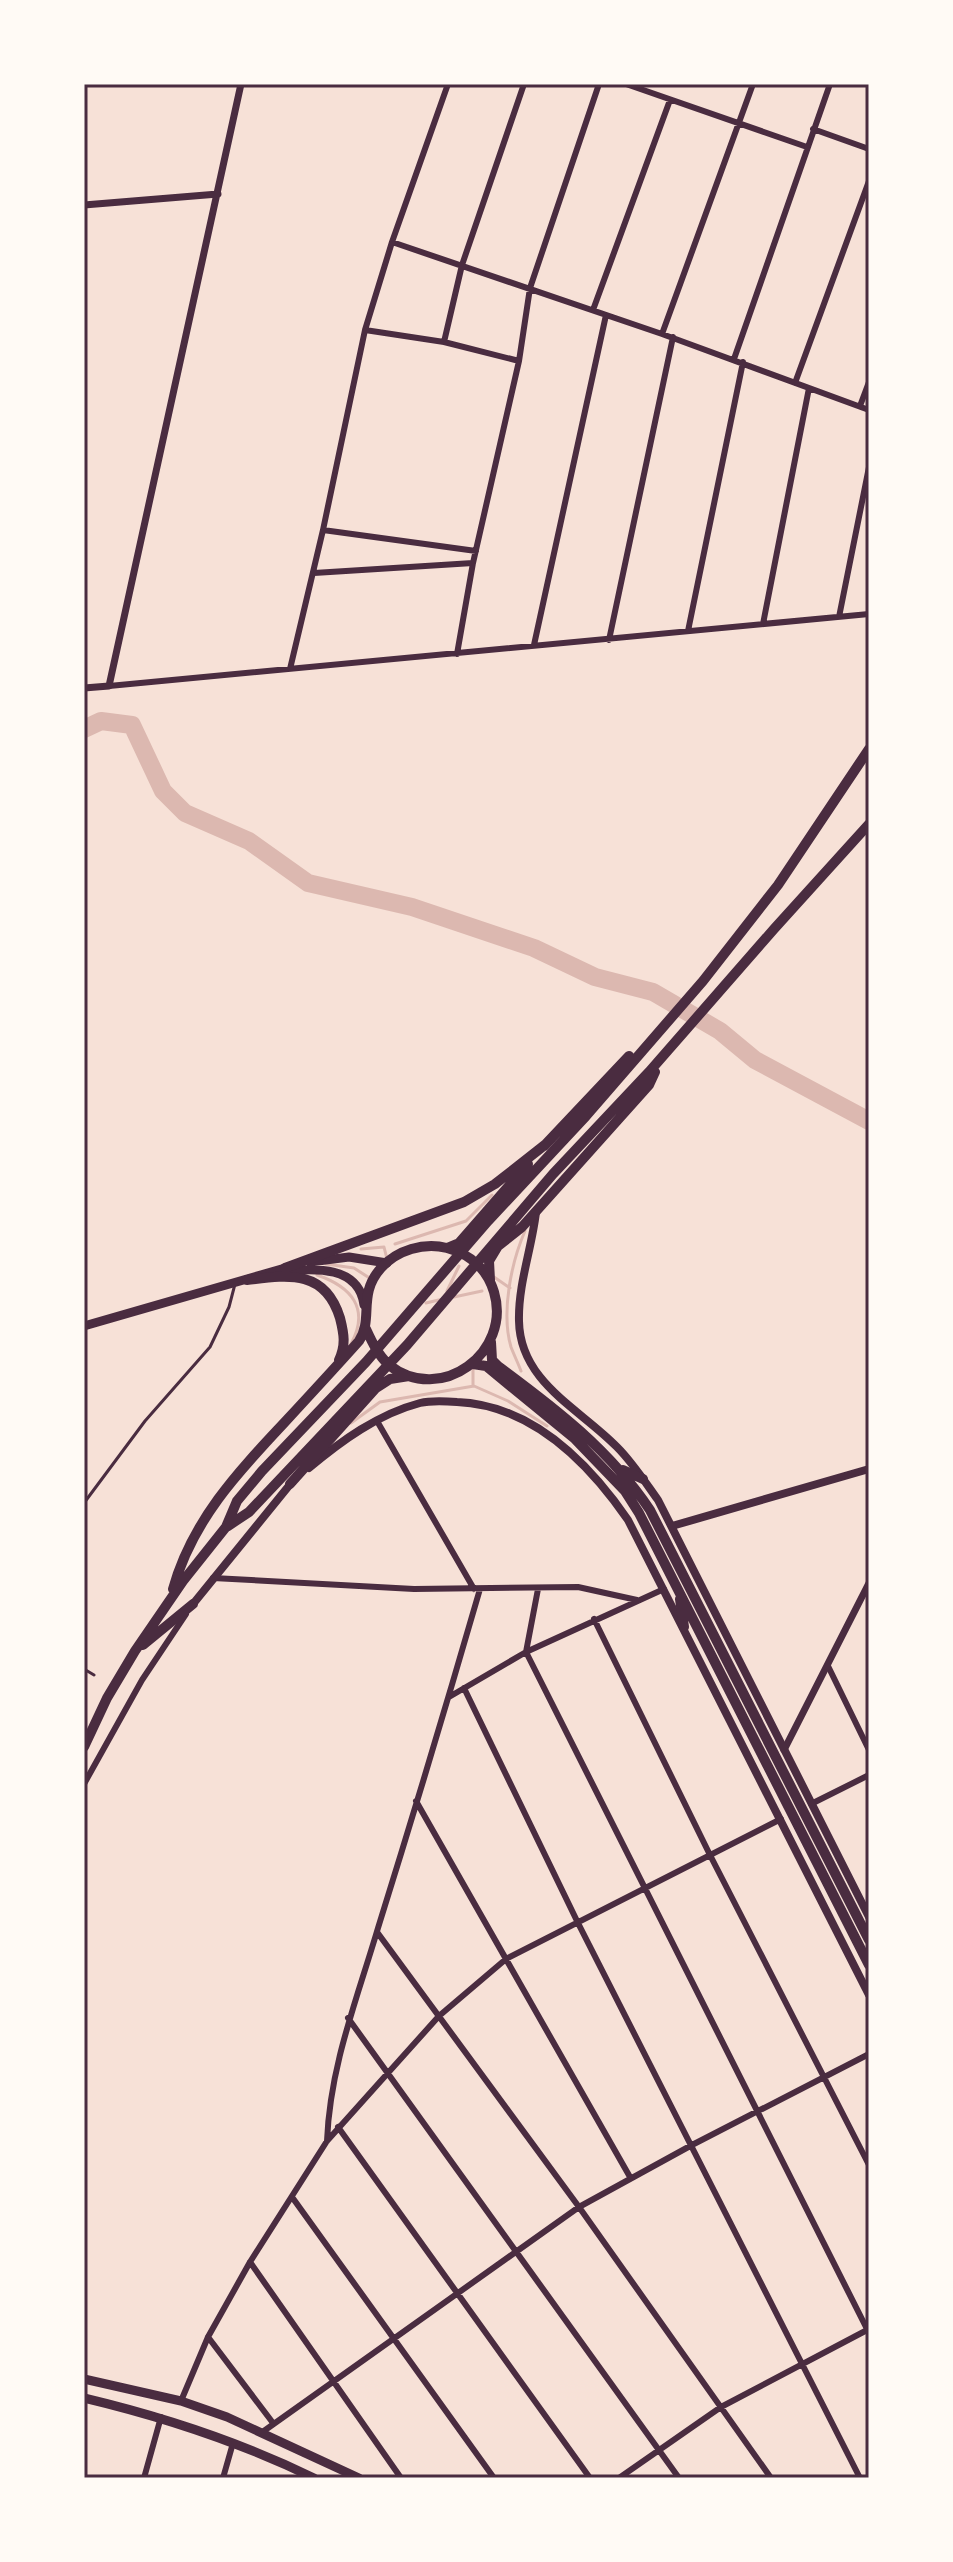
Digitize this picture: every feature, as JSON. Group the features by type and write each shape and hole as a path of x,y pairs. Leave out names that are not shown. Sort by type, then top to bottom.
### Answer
{"highway":[{"path":"84,1747 107,1698 135,1651 226,1527 237,1501 366,1362 703,981 778,885 869,749"},
{"path":"226,1527 249,1512 407,1345 553,1174 663,1057 869,824"},
{"path":"447,1248 459,1243 546,1144 632,1054 642,1051"},
{"path":"490,1282 477,1263 459,1251 438,1246 417,1247 397,1255 369,1287 365,1308 366,1329 375,1349 389,1365 409,1376 431,1380 454,1376 473,1364 488,1347 496,1326 497,1303 488,1266 494,1251 536,1211 649,1085 663,1057"},
{"path":"285,1268 464,1202 495,1184 546,1144"},
{"path":"241,1282 292,1275 319,1285 327,1292 335,1304 345,1343 335,1366"},
{"path":"171,1598 179,1567 203,1517 240,1470 366,1329"},
{"path":"491,1340 492,1360 582,1432 620,1469 650,1510 760,1715 869,1940"},
{"path":"473,1364 486,1366 596,1459 625,1491 679,1589 869,1965"},
{"path":"290,1484 376,1388 390,1379 409,1376"},
{"path":"620,1469 643,1479"},
{"path":"679,1589 684,1627"},
{"path":"135,1651 193,1604"}],"main road":[{"path":"536,1211 532,1244 524,1272 519,1322 530,1364 542,1382 617,1446 643,1479 672,1526 760,1715 784,1750 869,1917"},
{"path":"84,1326 285,1268 333,1258 387,1263"},
{"path":"241,1282 283,1272 329,1270 356,1284 363,1293 365,1308"},
{"path":"193,1604 290,1484 348,1437 377,1421 421,1403 468,1402 494,1408 541,1429 587,1469 616,1502 684,1627 869,1995"},
{"path":"672,1526 869,1469"},
{"path":"84,2379 181,2401 209,2411 359,2478"},
{"path":"84,2398 203,2431 314,2478"},
{"path":"203,2431 203,2420 209,2411"},
{"path":"296,2469 307,2464 308,2454"}],"street":[{"path":"109,686 241,84"},
{"path":"290,669 314,573 365,330 392,242 448,84"},
{"path":"444,342 462,265 524,84"},
{"path":"457,654 473,563 519,361 530,288 599,84"},
{"path":"626,84 807,147"},
{"path":"662,334 753,84"},
{"path":"734,359 830,84"},
{"path":"593,310 670,100"},
{"path":"813,129 869,149"},
{"path":"795,383 869,181"},
{"path":"84,205 218,194"},
{"path":"392,242 673,337 869,410"},
{"path":"534,645 606,315"},
{"path":"365,330 444,342 519,361"},
{"path":"609,640 673,337"},
{"path":"688,631 743,362"},
{"path":"860,406 869,382"},
{"path":"763,624 809,388"},
{"path":"839,617 869,467"},
{"path":"323,530 476,551"},
{"path":"314,573 473,563"},
{"path":"84,688 869,614"},
{"path":"327,2141 330,2096 348,2018 448,1697 477,1589 377,1421"},
{"path":"213,1578 477,1589 592,1588 637,1600"},
{"path":"784,1750 869,1583"},
{"path":"538,1589 526,1652 869,2331 721,2407 619,2478"},
{"path":"448,1697 526,1652 664,1589"},
{"path":"84,1784 142,1680 193,1604"},
{"path":"594,1619 710,1855 869,2165"},
{"path":"828,1666 869,1750"},
{"path":"464,1688 578,1923 860,2478"},
{"path":"811,1804 869,1775"},
{"path":"416,1801 630,2177"},
{"path":"181,2401 208,2337 250,2262 327,2141 439,2016 506,1959 781,1819"},
{"path":"377,1932 579,2207 771,2478"},
{"path":"348,2018 679,2478"},
{"path":"261,2433 515,2249 579,2207 630,2177 869,2054"},
{"path":"338,2127 590,2478"},
{"path":"292,2197 494,2478"},
{"path":"250,2262 401,2478"},
{"path":"208,2337 273,2423"},
{"path":"144,2478 161,2417"},
{"path":"223,2478 233,2443"}],"lane":[{"path":"84,1503 145,1421 210,1347 241,1282"},
{"path":"84,1669 94,1675"}],"waterway":[{"path":"84,729 101,721 132,725 163,791 185,813 249,841 308,883 412,907 534,948 595,977 653,992 720,1031 755,1060 869,1121"},
{"path":"395,1244 466,1221 492,1195"},
{"path":"521,1371 508,1334 507,1304 512,1273 525,1231"},
{"path":"361,1249 384,1247 387,1259"},
{"path":"326,1264 354,1268 371,1279"},
{"path":"447,1291 459,1266"},
{"path":"317,1275 340,1286 354,1301 359,1320 351,1344"},
{"path":"494,1277 510,1288"},
{"path":"454,1297 482,1291"},
{"path":"426,1303 443,1299"},
{"path":"473,1368 473,1385"},
{"path":"351,1423 380,1402 474,1386 508,1401 547,1426"}]}
